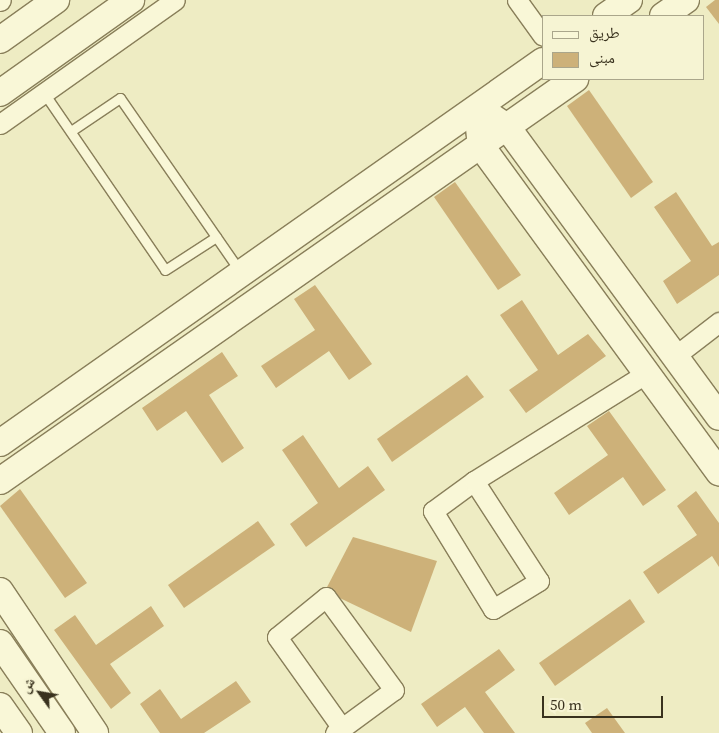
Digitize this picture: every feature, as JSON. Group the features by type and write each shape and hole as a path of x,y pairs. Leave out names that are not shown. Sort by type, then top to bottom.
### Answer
{"main road":[{"path":"0,40 56,0"},
{"path":"0,93 131,0"},
{"path":"607,15 629,0"},
{"path":"664,15 686,0"},
{"path":"0,443 542,62"},
{"path":"0,481 574,80"},
{"path":"477,108 507,127 719,416"},
{"path":"477,108 481,146 719,472"},
{"path":"0,592 95,733"},
{"path":"0,643 62,733"},
{"path":"0,706 19,733"}],"street":[{"path":"0,124 175,0"},
{"path":"517,0 542,35"},
{"path":"674,356 719,322"},
{"path":"474,481 539,581 493,609 433,511 474,481 647,374"},
{"path":"326,597 394,690 338,730 277,637 326,597"}],"lane":[{"path":"44,93 165,270 216,237"},
{"path":"71,132 120,98 242,273"}],"building":[{"path":"715,0 719,0 719,24 706,7"},
{"path":"589,90 653,182 631,198 567,106"},
{"path":"455,182 521,275 498,290 434,197"},
{"path":"676,192 712,246 719,242 719,275 677,304 663,281 691,261 654,207"},
{"path":"315,285 372,364 349,380 329,351 276,388 261,366 315,330 294,299"},
{"path":"522,300 558,355 588,334 606,356 526,413 509,390 538,370 500,315"},
{"path":"222,352 238,376 209,395 244,448 222,463 186,411 157,431 142,408"},
{"path":"467,375 484,397 392,462 377,439"},
{"path":"609,411 666,490 643,506 623,477 569,515 554,493 608,455 587,426"},
{"path":"303,435 339,488 368,466 385,490 306,547 290,524 318,503 282,450"},
{"path":"20,489 87,583 65,598 0,506"},
{"path":"696,491 719,523 719,567 712,556 658,594 643,572 697,535 677,506"},
{"path":"258,521 275,545 184,608 168,585"},
{"path":"353,537 437,561 411,632 325,591"},
{"path":"630,599 645,622 555,686 539,663"},
{"path":"151,606 164,626 110,664 131,693 111,709 54,630 75,615 96,645"},
{"path":"499,649 515,670 485,692 515,733 484,733 465,707 437,727 421,704"},
{"path":"236,681 251,702 204,733 160,733 140,704 160,689 181,719"},
{"path":"607,708 625,733 592,733 585,723"}]}
